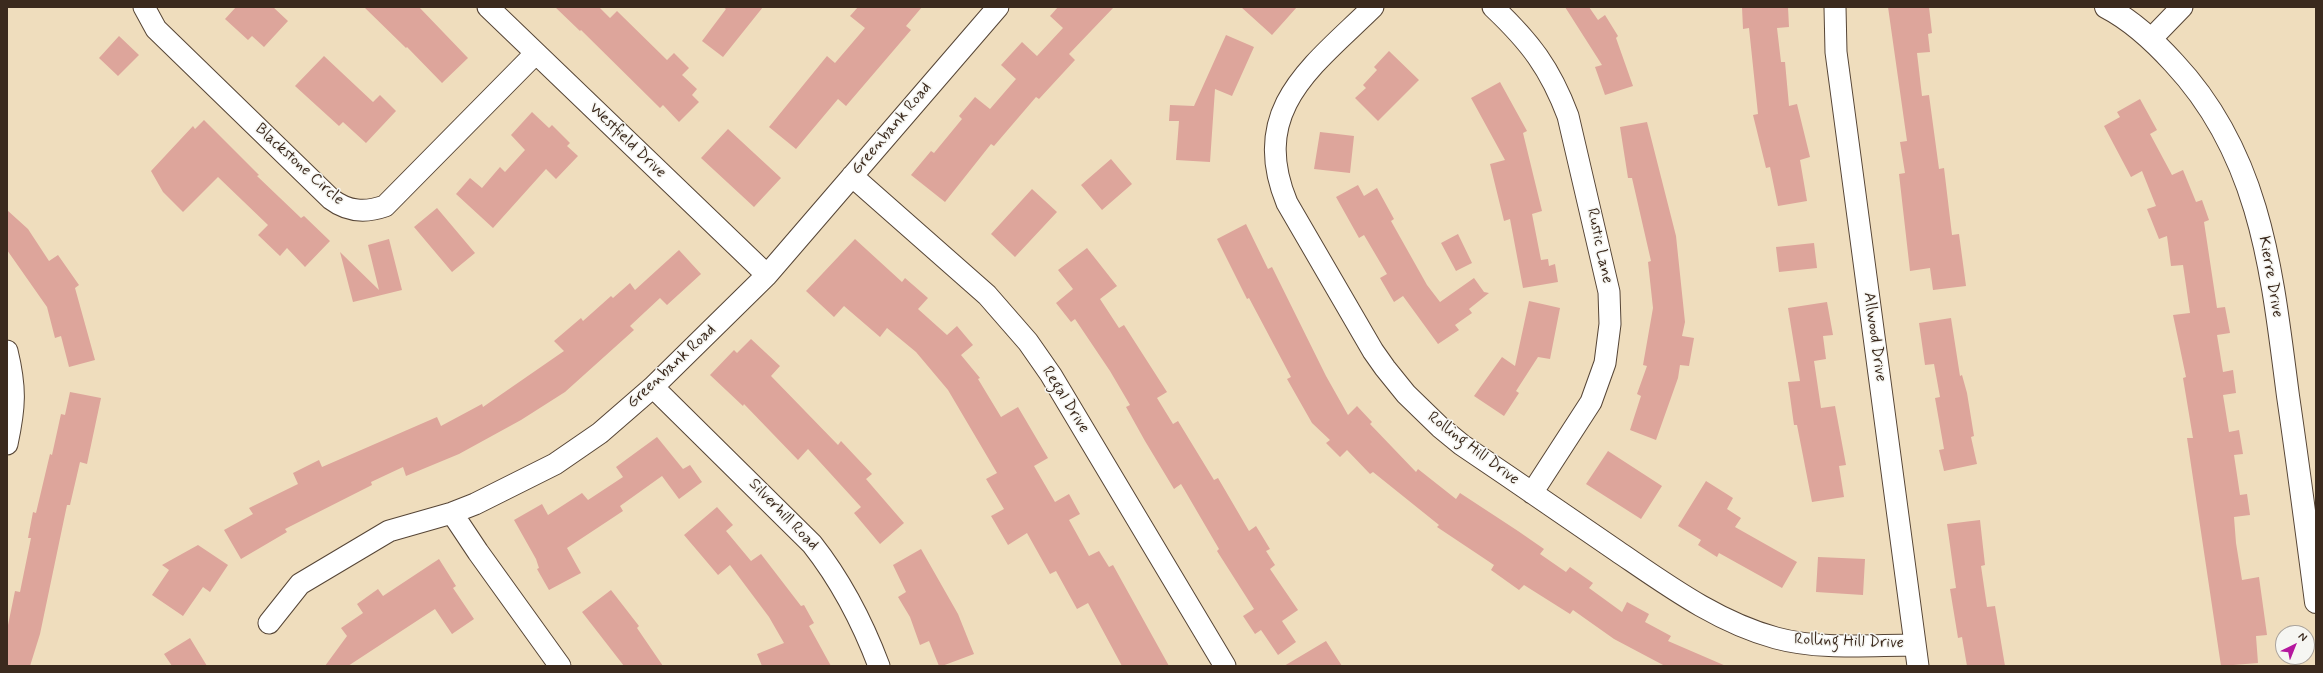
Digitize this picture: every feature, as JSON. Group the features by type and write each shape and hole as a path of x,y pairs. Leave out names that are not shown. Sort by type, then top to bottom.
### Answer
{"street":[{"name":"Blackstone Circle","path":"144,7 156,29 331,199 341,206 359,211 385,206 535,54"},
{"name":"Westfield Drive","path":"488,7 535,54 767,275"},
{"name":"Greenbank Road","path":"269,623 300,584 389,531 452,513 482,501 555,464 600,433 653,387 767,275 998,7"},
{"name":"Rolling Hill Drive","path":"1373,7 1308,72 1284,104 1275,140 1275,160 1278,182 1287,202 1373,351 1406,394 1440,427 1462,445 1685,597 1728,621 1776,638 1791,641 1835,645 1915,644"},
{"name":"Rustic Lane","path":"1493,7 1531,45 1558,89 1568,116 1609,292 1610,324 1605,364 1590,402 1532,493"},
{"name":"Allwood Drive","path":"1835,7 1837,59 1918,666"},
{"name":"Kierre Drive","path":"2106,7 2129,21 2151,39 2196,88 2223,130 2238,158 2256,204 2266,244 2276,307 2313,558 2316,602"},
{"path":"2151,39 2182,7"},
{"name":"Regal Drive","path":"852,176 969,277 1028,342 1055,382 1225,666"},
{"path":"7,351 15,393 7,444"},
{"name":"Silverhill Road","path":"653,387 812,544 829,566 852,602 879,666"},
{"path":"452,513 478,552 560,666"}],"building":[{"path":"236,7 273,7 288,21 264,47 252,36 248,40 225,19"},
{"path":"364,7 419,7 468,58 442,83 407,47 406,48"},
{"path":"555,7 599,7 610,18 617,11 667,60 674,53 689,68 682,75 697,89 692,95 699,102 679,122 663,105 660,108 581,30 580,31"},
{"path":"723,7 763,7 723,57 702,41 726,9"},
{"path":"858,7 922,7 906,26 911,30 846,106 838,99 796,149 769,127 827,56 835,63 865,28 850,16"},
{"path":"1058,7 1114,7 1069,54 1075,60 1039,99 1036,97 994,146 991,144 945,202 911,175 931,151 934,153 962,119 959,116 975,97 990,109 1016,79 1001,65 1022,42 1037,56 1063,28 1050,16"},
{"path":"1241,7 1297,7 1272,35"},
{"path":"1565,7 1589,7 1598,20 1605,15 1618,36 1616,38 1633,86 1605,95 1595,67 1602,65"},
{"path":"1742,7 1788,7 1789,27 1777,28 1781,62 1785,62 1789,106 1797,104 1810,157 1800,160 1807,201 1778,206 1770,167 1766,168 1753,115 1758,114 1749,28 1743,29"},
{"path":"1888,7 1929,7 1932,33 1928,34 1930,52 1917,53 1922,96 1929,95 1939,169 1944,168 1952,235 1959,234 1966,286 1933,290 1930,268 1910,271 1899,174 1905,173 1900,142 1907,141"},
{"path":"1226,35 1254,47 1232,96 1215,89 1210,162 1176,160 1179,121 1169,121 1170,105 1194,106"},
{"path":"119,36 139,55 118,76 99,58"},
{"path":"1389,51 1419,80 1378,121 1355,98 1366,88 1363,85 1377,70 1374,67"},
{"path":"324,56 373,102 380,95 396,111 366,143 343,122 339,126 295,86"},
{"path":"1500,82 1527,131 1523,133 1542,211 1532,214 1541,260 1548,259 1549,266 1555,264 1558,282 1523,288 1510,219 1504,221 1490,164 1505,160 1471,98"},
{"path":"2140,99 2157,130 2150,134 2172,175 2183,170 2196,202 2202,200 2209,220 2204,222 2217,308 2225,307 2230,333 2217,335 2223,372 2233,370 2236,393 2223,395 2229,432 2239,430 2243,454 2234,455 2240,495 2247,494 2250,515 2234,517 2236,543 2242,580 2259,577 2267,635 2256,636 2258,663 2221,666 2187,438 2193,438 2183,378 2186,377 2173,315 2190,313 2183,265 2171,266 2167,236 2159,239 2147,209 2156,206 2142,171 2131,177 2104,126 2120,117 2117,112"},
{"path":"532,112 549,128 552,125 570,143 567,146 578,156 556,179 546,169 493,228 456,194 470,178 482,188 500,167 505,172 525,150 511,135"},
{"path":"204,120 259,175 257,176 301,218 304,216 330,241 305,267 287,248 280,256 258,235 268,225 218,177 183,212 163,192 151,171 193,126 195,129"},
{"path":"1647,122 1676,236 1685,322 1682,336 1694,338 1689,366 1680,365 1678,378 1656,440 1630,430 1641,396 1637,394 1647,366 1643,365 1653,308 1648,262 1651,261 1632,178 1628,178 1620,127"},
{"path":"728,129 781,178 754,207 701,158"},
{"path":"1320,132 1354,136 1350,173 1314,169"},
{"path":"1111,159 1132,184 1102,210 1081,185"},
{"path":"1358,185 1364,196 1377,188 1394,219 1391,221 1427,285 1440,302 1474,278 1484,292 1489,293 1469,309 1472,313 1455,325 1459,330 1438,344 1403,296 1394,302 1380,278 1387,274 1364,235 1359,238 1336,197"},
{"path":"1032,189 1057,212 1015,257 991,234"},
{"path":"437,208 475,253 452,272 414,227"},
{"path":"7,210 28,229 49,261 58,255 79,285 75,288 95,360 69,367 61,336 55,338 47,307 7,250"},
{"path":"1246,224 1268,269 1272,267 1326,376 1348,415 1357,406 1372,422 1370,424 1416,472 1418,469 1456,499 1460,493 1518,531 1544,549 1540,554 1566,572 1570,567 1593,583 1589,588 1622,612 1627,602 1649,614 1645,622 1671,636 1668,641 1726,666 1665,666 1614,639 1573,610 1570,614 1524,585 1519,590 1491,570 1494,565 1437,527 1439,525 1373,472 1370,474 1347,450 1340,457 1326,443 1330,440 1312,423 1287,379 1291,377 1249,298 1247,299 1217,239"},
{"path":"1458,234 1472,263 1456,271 1441,243"},
{"path":"389,239 402,290 353,302 340,252 379,290 368,245"},
{"path":"855,239 902,282 905,278 928,298 918,309 947,335 957,326 973,345 961,355 980,378 978,379 1001,417 1018,407 1048,458 1034,466 1055,502 1069,494 1080,514 1069,520 1089,556 1099,551 1109,567 1113,565 1169,666 1122,666 1088,603 1077,609 1056,571 1050,574 1027,533 1008,545 991,516 1004,509 986,479 997,473 948,390 916,352 887,328 880,337 844,306 834,317 806,291"},
{"path":"1814,243 1817,268 1779,272 1776,247"},
{"path":"1087,248 1117,286 1100,299 1119,328 1124,325 1167,392 1157,398 1173,424 1178,421 1214,480 1218,478 1249,531 1256,526 1270,549 1266,551 1275,565 1270,569 1298,610 1282,621 1296,642 1278,655 1261,630 1255,634 1243,616 1254,609 1217,551 1219,549 1181,484 1174,489 1126,407 1130,405 1110,371 1075,319 1071,322 1056,303 1073,289 1058,270"},
{"path":"679,250 701,274 667,305 660,298 630,326 634,330 565,392 521,420 459,454 406,476 403,467 371,482 372,485 285,529 287,532 241,559 224,530 253,514 249,508 298,484 293,473 319,460 322,467 437,417 441,426 482,404 483,407 564,351 554,341 581,318 583,321 611,296 613,298 630,283 635,290"},
{"path":"1529,301 1560,308 1550,359 1538,357 1516,391 1519,393 1504,416 1474,396 1502,357 1515,366"},
{"path":"1827,302 1833,335 1823,336 1826,359 1814,361 1821,408 1835,406 1846,465 1839,466 1844,497 1812,502 1797,425 1794,425 1788,382 1800,381 1788,308"},
{"path":"1951,318 1960,376 1962,375 1967,393 1974,436 1971,437 1977,464 1944,471 1939,450 1944,449 1935,398 1940,397 1934,364 1925,365 1919,323"},
{"path":"751,339 780,366 771,376 838,445 841,441 872,474 866,479 904,523 880,544 854,513 861,507 808,449 798,460 744,404 743,406 710,375 734,350 737,353"},
{"path":"70,392 101,398 87,464 80,462 70,505 67,505 40,634 30,666 7,666 7,630 15,591 20,592 31,538 28,538 33,512 36,513 50,454 52,455 61,414 65,415"},
{"path":"657,437 683,469 690,465 702,482 679,499 662,476 620,506 623,511 567,548 581,573 549,590 537,569 539,568 536,559 514,520 542,504 548,515 582,493 588,500 623,477 616,467"},
{"path":"1608,451 1662,486 1641,519 1586,484"},
{"path":"1706,481 1733,498 1727,509 1741,518 1735,527 1797,562 1782,588 1719,553 1717,557 1698,545 1701,540 1678,526"},
{"path":"717,507 733,525 726,531 751,561 761,554 801,606 804,605 814,623 809,626 831,666 762,666 757,654 784,643 769,617 730,565 718,575 684,535"},
{"path":"1980,520 1985,565 1981,566 1987,607 1995,606 2005,666 1967,666 1962,637 1958,638 1950,589 1956,588 1947,524"},
{"path":"198,545 228,565 210,592 203,587 183,616 152,595 169,570 162,565"},
{"path":"921,549 958,614 974,654 942,666 939,666 929,641 920,645 910,617 898,597 906,592 893,565"},
{"path":"1818,557 1865,559 1863,595 1816,592"},
{"path":"439,559 456,586 453,588 474,619 452,634 435,609 348,666 325,666 347,636 341,628 363,613 357,604 378,589 383,596"},
{"path":"611,590 639,626 637,628 663,666 624,666 582,612"},
{"path":"190,638 207,666 172,666 164,654"},
{"path":"1326,641 1342,666 1284,666"}]}
